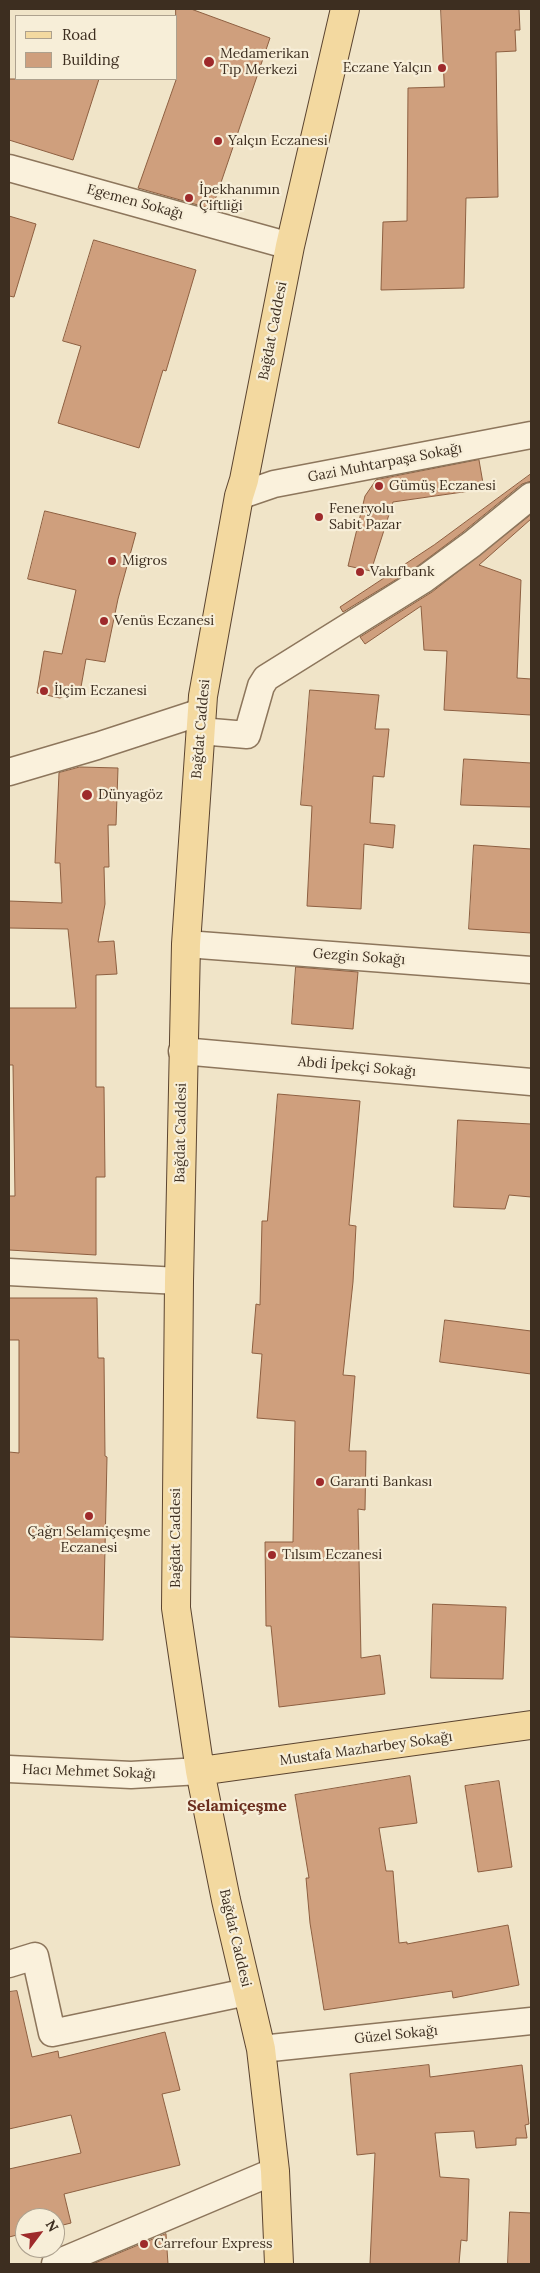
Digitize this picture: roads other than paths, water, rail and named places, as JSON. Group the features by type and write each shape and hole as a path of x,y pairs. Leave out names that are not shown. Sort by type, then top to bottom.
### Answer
{"main road":[{"name":"Bağdat Caddesi","path":"279,2264 275,2171 261,2050 200,1771 176,1608 182,1052 186,944 200,722 242,488 290,246 345,9"},
{"name":"Mustafa Mazharbey Sokağı","path":"200,1771 531,1725"}],"street":[{"name":"Egemen Sokağı","path":"9,168 290,246"},
{"name":"Gazi Muhtarpaşa Sokağı","path":"242,488 279,470 531,423"},
{"name":"Gazi Muhtarpaşa Sokağı","path":"242,488 274,484 531,435"},
{"path":"9,772 97,746 200,722 247,735 265,680 423,580 472,544 531,496"},
{"name":"Gezgin Sokağı","path":"186,944 531,970"},
{"name":"Abdi İpekçi Sokağı","path":"182,1052 531,1082"},
{"path":"9,1272 179,1281"},
{"name":"Hacı Mehmet Sokağı","path":"9,1769 131,1775 200,1771"},
{"path":"9,1964 35,1956 52,2033 247,1992"},
{"name":"Güzel Sokağı","path":"261,2050 531,2021"},
{"path":"55,2264 275,2171"}],"place":[{"name":"Medamerikan Tıp Merkezi","path":"209,62"},
{"name":"Eczane Yalçın","path":"442,68"},
{"name":"Yalçın Eczanesi","path":"218,141"},
{"name":"İpekhanımın Çiftliği","path":"189,198"},
{"name":"Gümüş Eczanesi","path":"379,486"},
{"name":"Feneryolu Sabit Pazar","path":"319,517"},
{"name":"Migros","path":"112,561"},
{"name":"Vakıfbank","path":"360,572"},
{"name":"Venüs Eczanesi","path":"104,621"},
{"name":"İlçim Eczanesi","path":"44,691"},
{"name":"Dünyagöz","path":"87,795"},
{"name":"Garanti Bankası","path":"320,1482"},
{"name":"Çağrı Selamiçeşme Eczanesi","path":"89,1516"},
{"name":"Tılsım Eczanesi","path":"272,1555"},
{"name":"Carrefour Express","path":"144,2244"}],"district":[{"name":"Selamiçeşme","path":"237,1806"}]}
